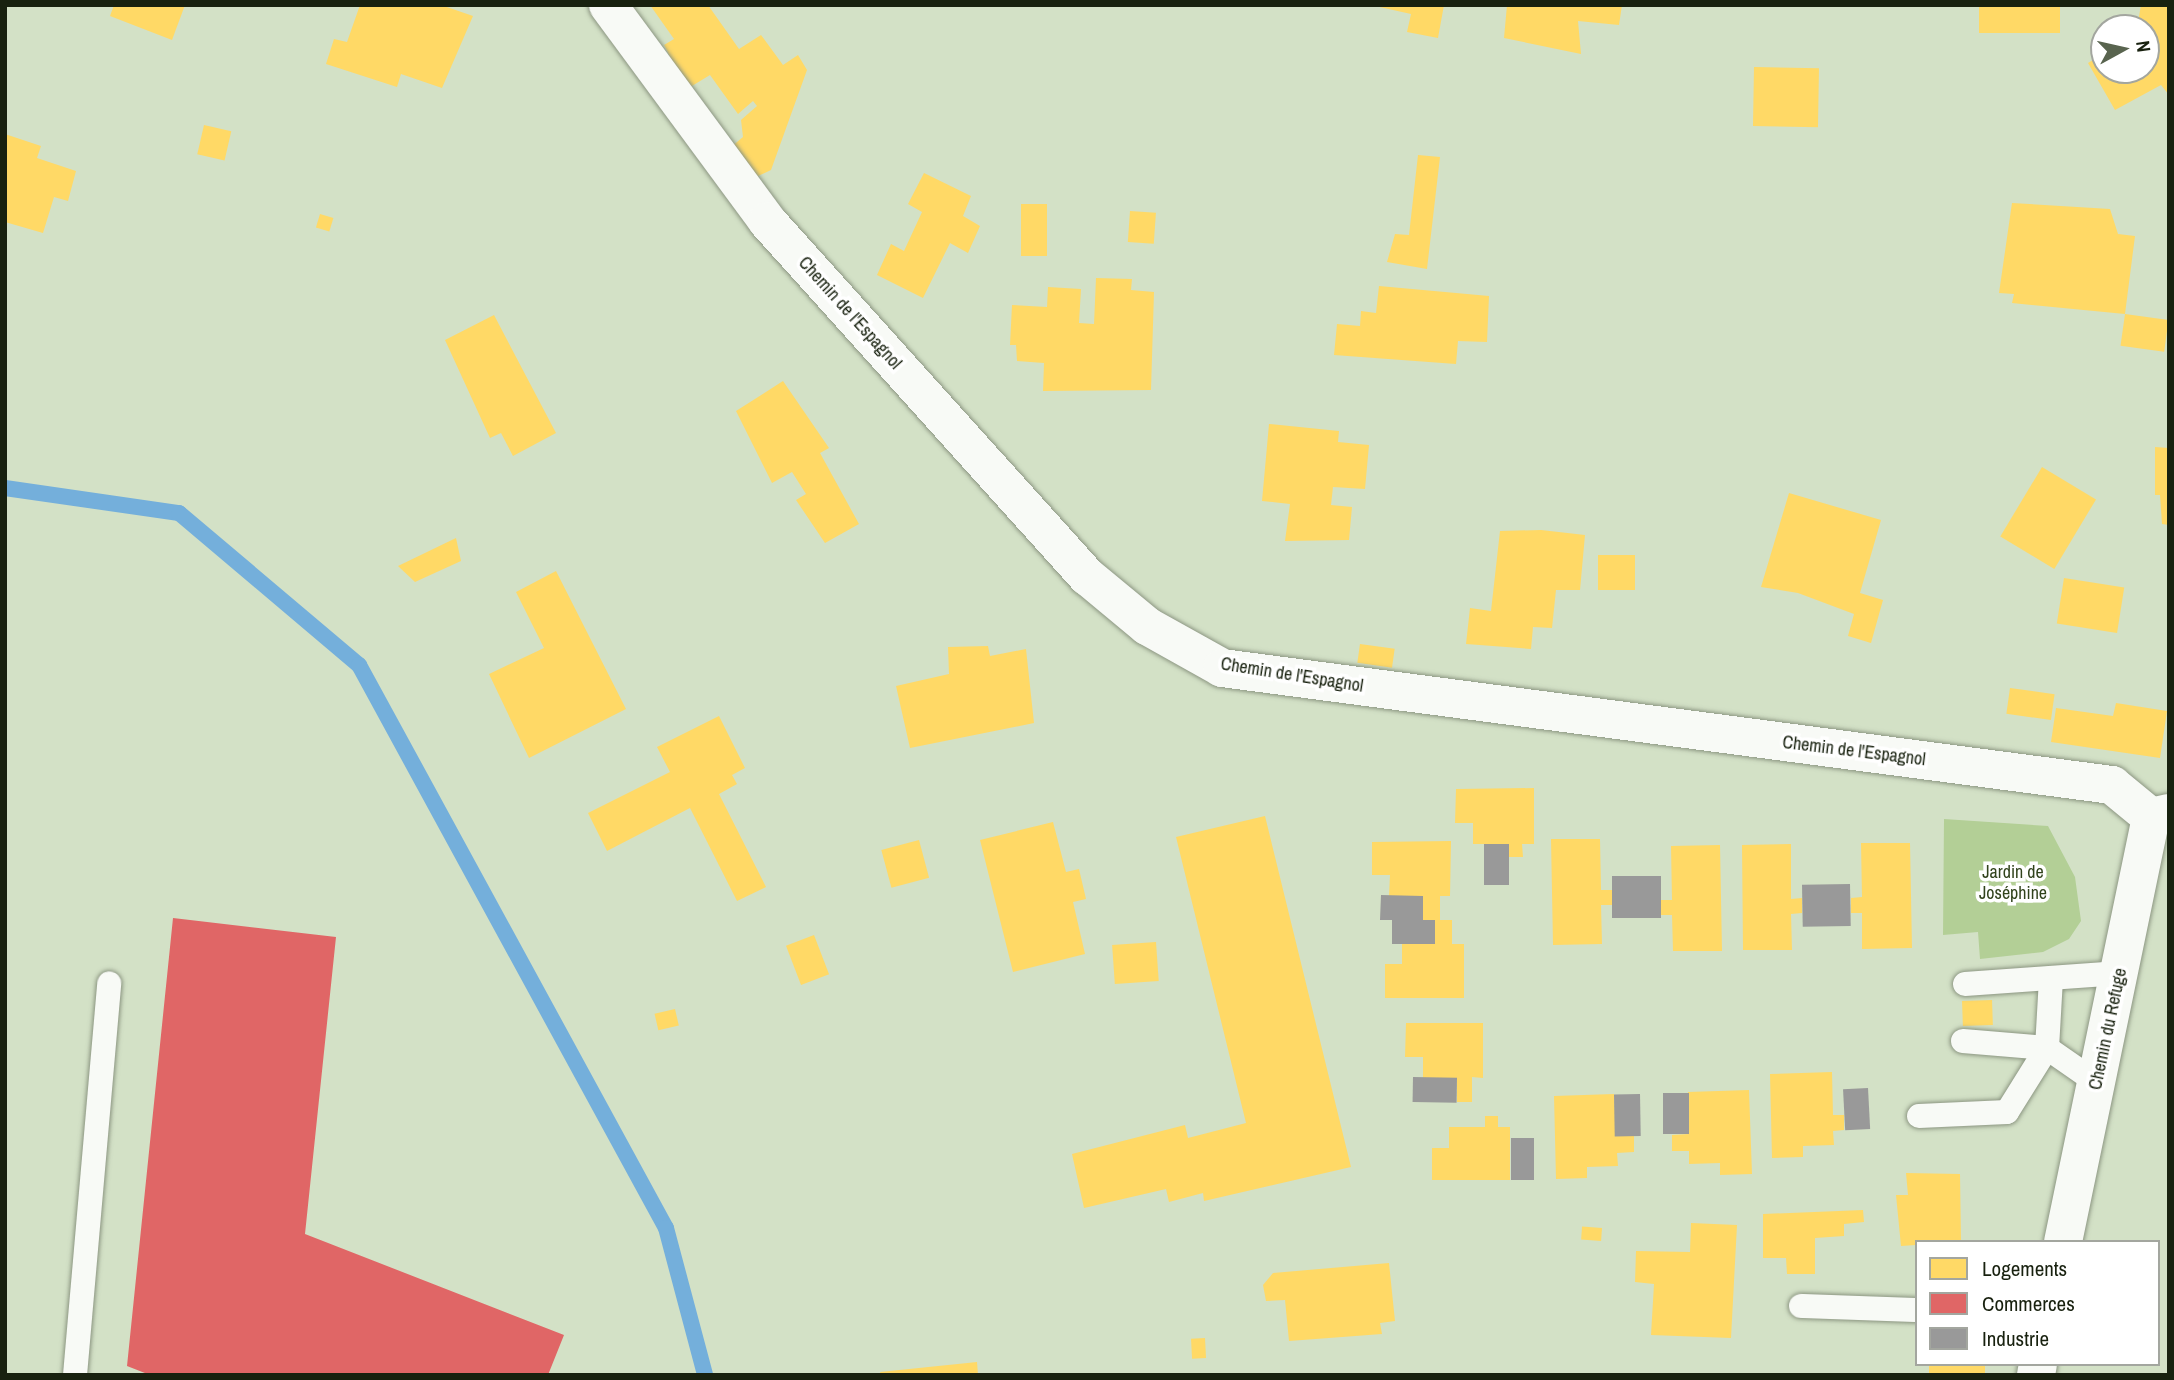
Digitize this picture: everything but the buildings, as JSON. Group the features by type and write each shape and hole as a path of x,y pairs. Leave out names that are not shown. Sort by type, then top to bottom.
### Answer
{"street":[{"name":"Chemin de l'Espagnol","path":"608,5 767,221 1088,577 1147,626 1222,668 2112,785 2160,815"},
{"name":"Chemin du Refuge","path":"2063,1240 2120,973 2160,815"}],"lane":[{"path":"1965,984 2120,973"},
{"path":"1919,1116 2007,1112 2047,1048 2050,978"},
{"path":"75,1375 109,983"},
{"path":"1963,1041 2047,1048 2096,1082"},
{"path":"1801,1306 1915,1310"}],"green space":[{"name":"Jardin de Joséphine","path":"1944,819 2048,826 2075,877 2081,921 2069,939 2043,952 1980,959 1978,932 1943,935"}],"waterway":[{"path":"5,488 179,513 359,665 666,1228 705,1375"}]}
